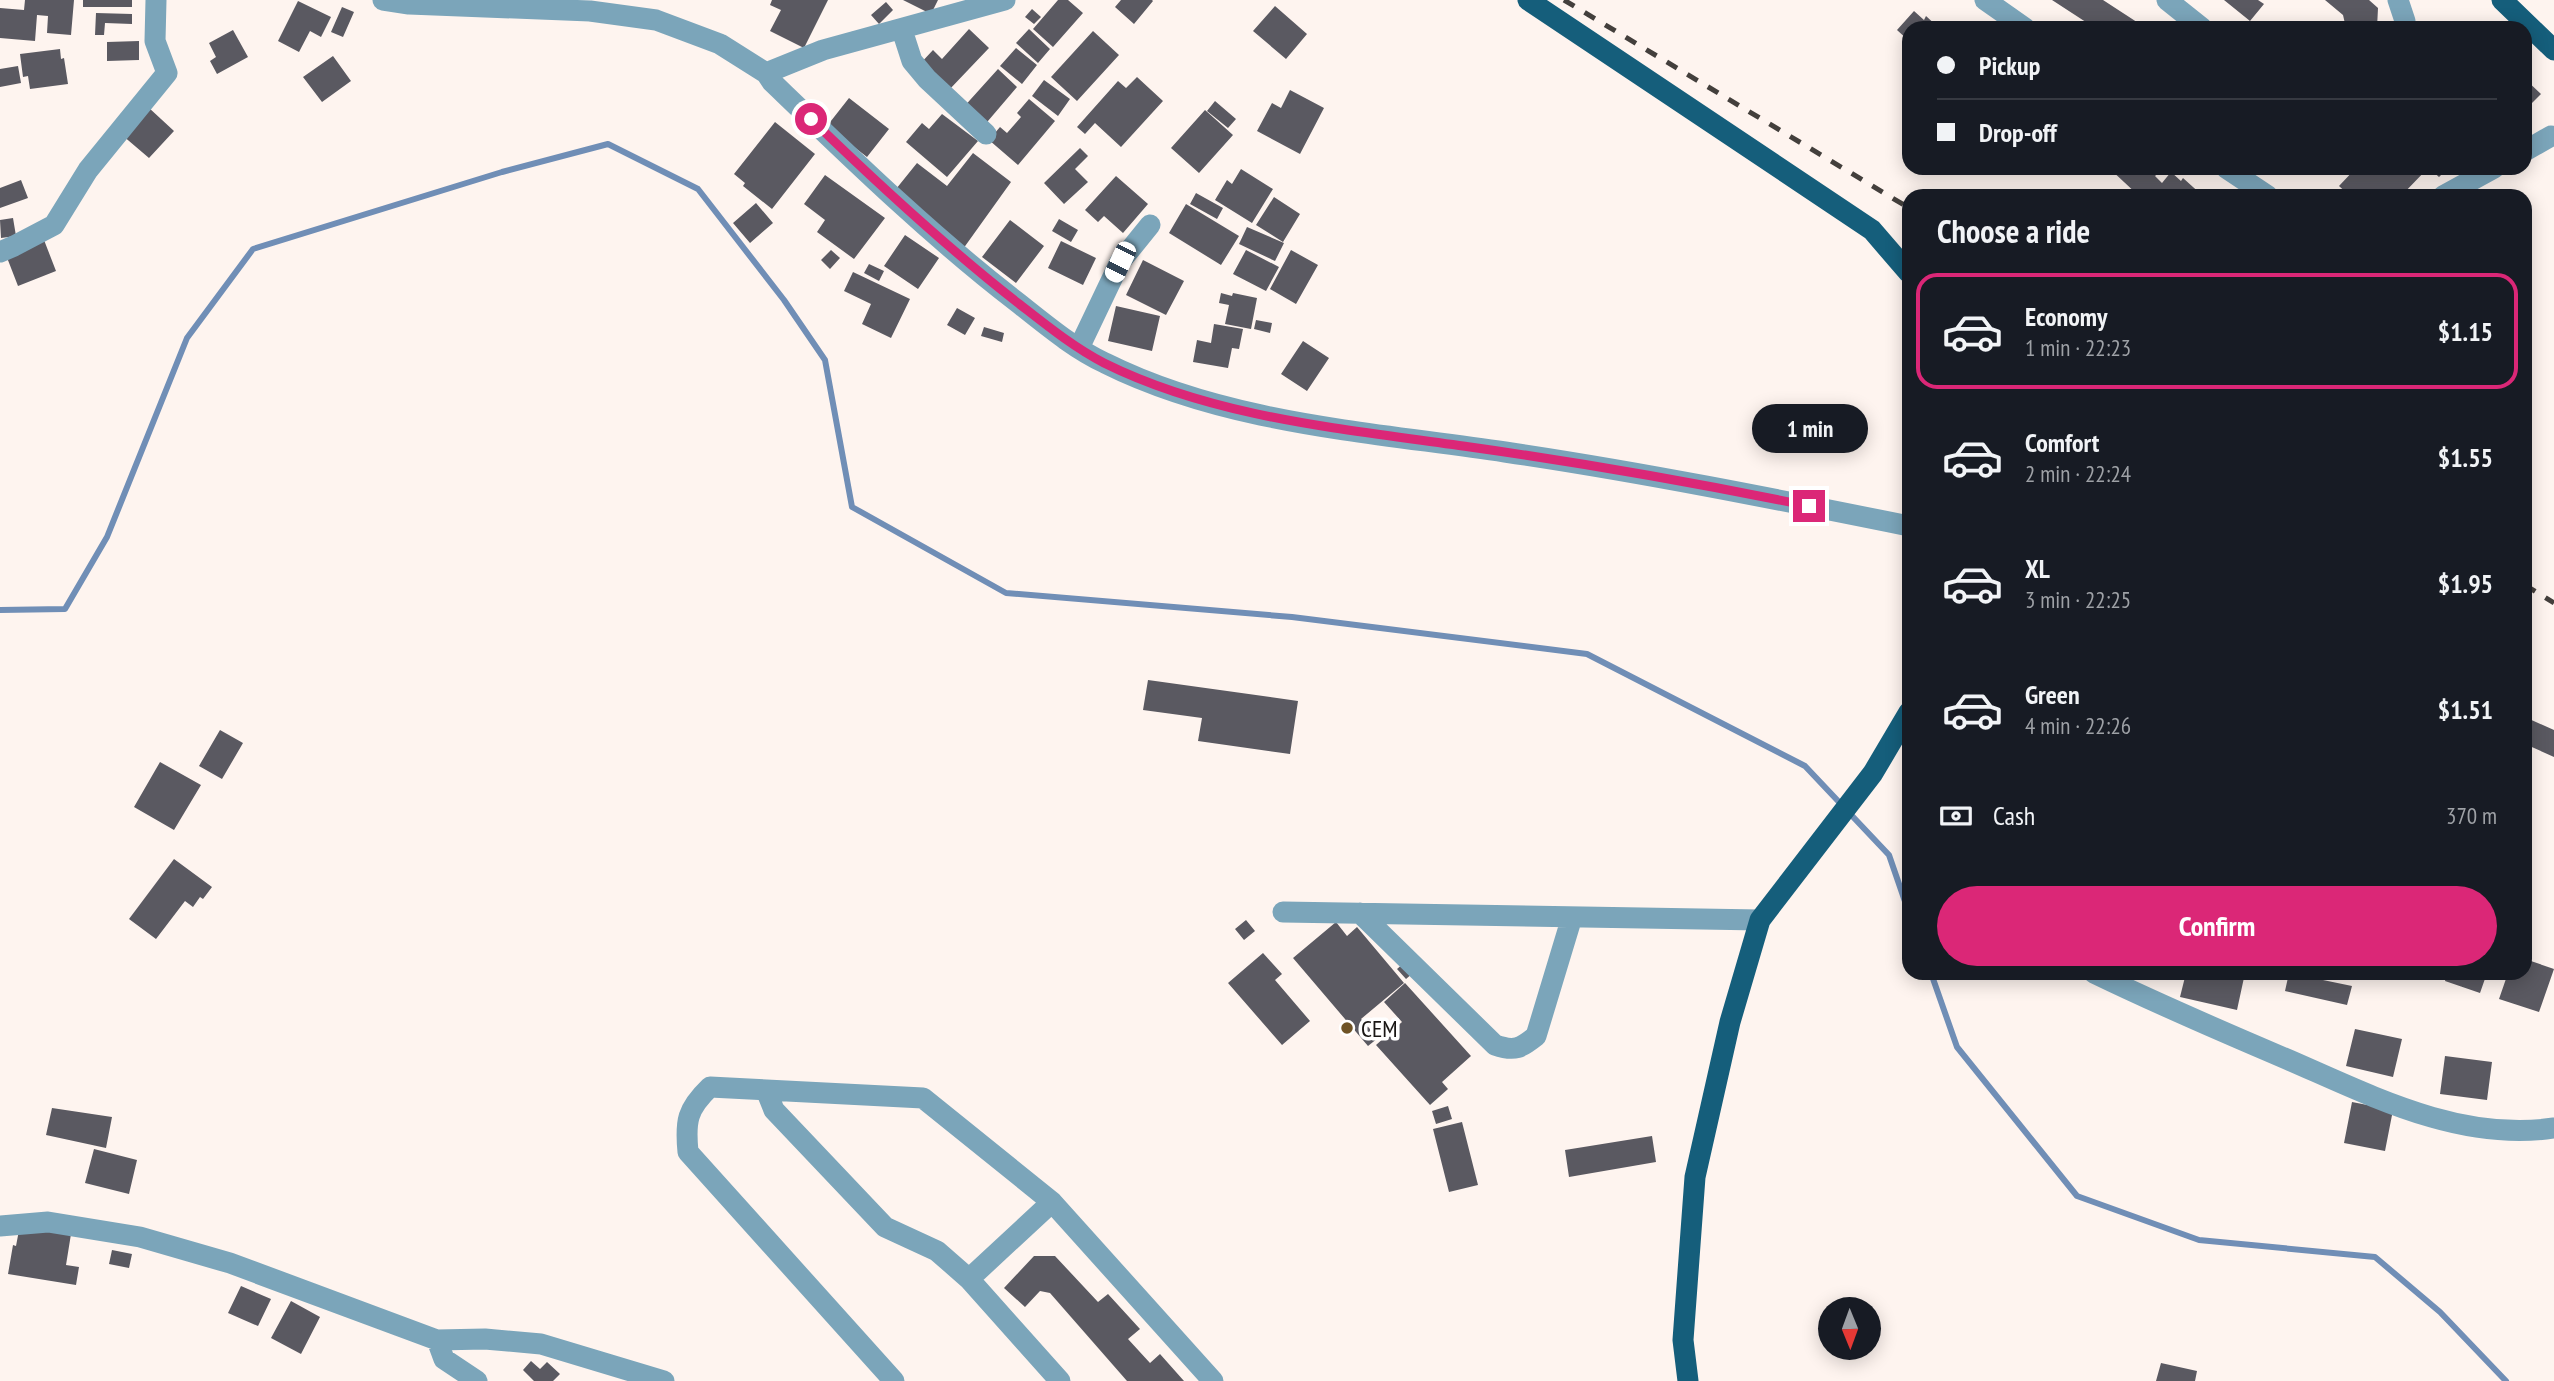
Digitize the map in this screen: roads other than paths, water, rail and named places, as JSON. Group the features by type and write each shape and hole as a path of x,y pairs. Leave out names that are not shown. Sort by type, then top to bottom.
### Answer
{"main road":[{"path":"1528,0 1872,230 1902,265"},
{"path":"2501,0 2523,21"},
{"path":"2532,29 2554,50"},
{"path":"1688,1381 1684,1340 1695,1177 1730,1022 1760,920 1873,773 1902,724"}],"street":[{"path":"0,252 54,225 88,170 167,74 155,41 156,0"},
{"path":"383,0 590,11 656,20 720,44 766,73 849,156 970,266 1079,348 1159,387 1226,408 1352,430 1685,480 1902,525"},
{"path":"766,73 824,50 1005,0"},
{"path":"1985,0 2015,21"},
{"path":"2398,0 2405,21"},
{"path":"2169,1 2193,21"},
{"path":"902,30 912,61 927,79 986,134"},
{"path":"2532,147 2553,134"},
{"path":"2236,175 2258,189"},
{"path":"2456,189 2481,175"},
{"path":"1079,348 1120,262 1150,225"},
{"path":"1283,912 1760,920"},
{"path":"1360,913 1495,1045 1508,1049 1523,1047 1536,1036 1573,917"},
{"path":"2109,980 2379,1100 2460,1125 2500,1130 2554,1128"},
{"path":"894,1381 688,1152 686,1124 695,1102 710,1087 923,1098 1052,1202 1213,1381"},
{"path":"766,1090 774,1110 885,1227 937,1251 969,1279 1060,1381"},
{"path":"969,1279 1052,1202"},
{"path":"0,1226 48,1222 140,1237 230,1263 437,1340 485,1339 541,1344 664,1381"},
{"path":"437,1340 444,1359 477,1381"}],"waterway":[{"path":"0,610 65,609 107,537 187,338 253,249 502,172 608,144 698,189 784,300 825,360 852,507 1006,593 1292,617 1587,654 1805,766 1889,855 1902,893"},
{"path":"1933,980 1957,1047 2077,1196 2199,1240 2375,1257 2440,1312 2506,1381"}],"railway":[{"path":"1564,0 1902,204"},
{"path":"2532,589 2554,603"}],"place":[{"name":"CEM","path":"1347,1028"}]}
